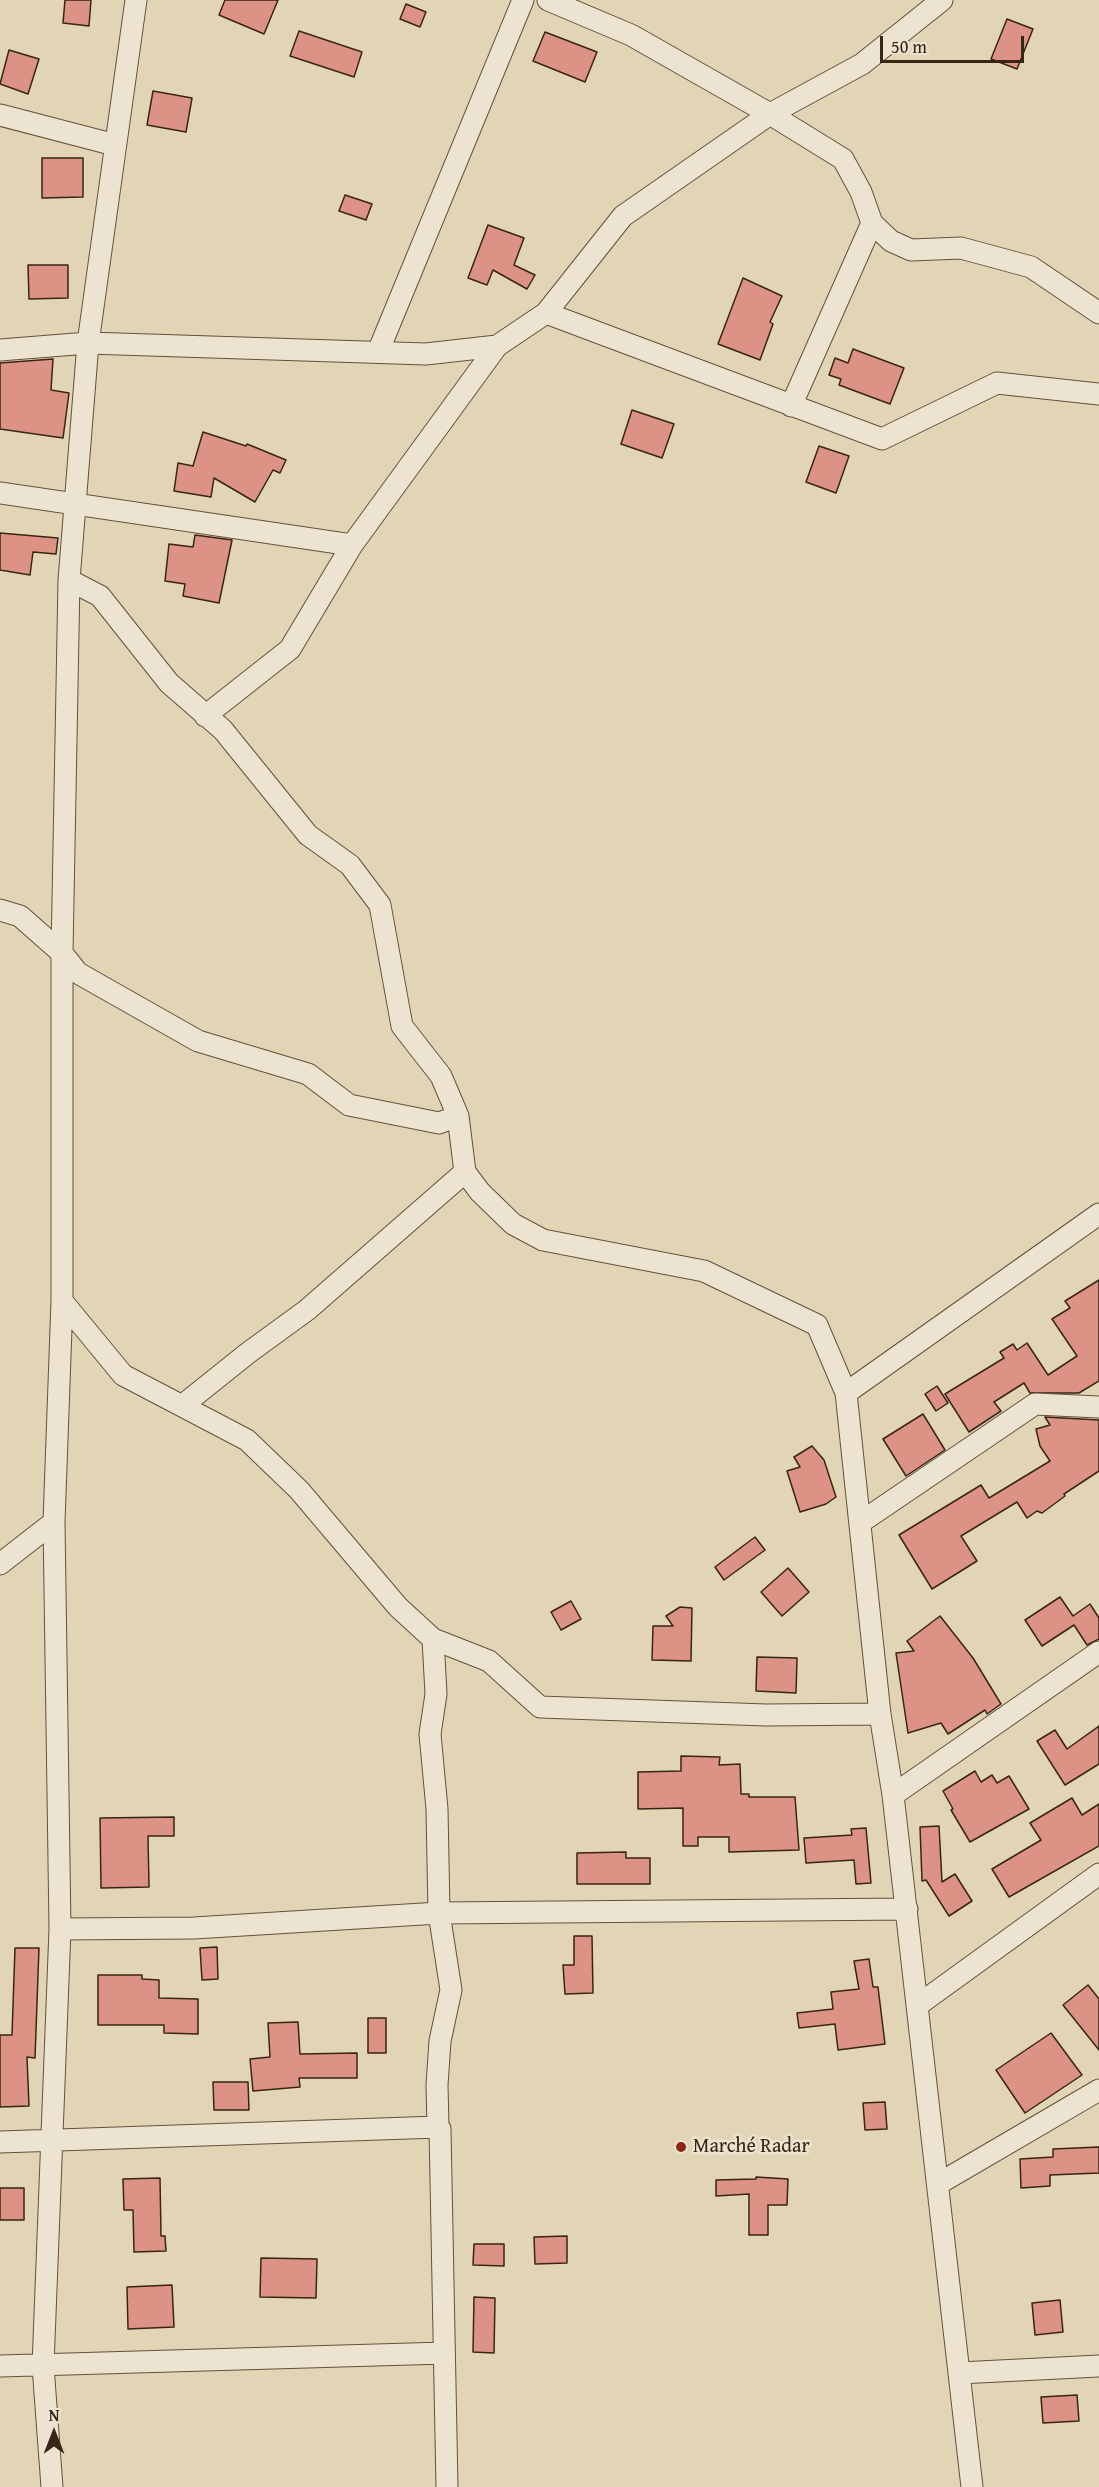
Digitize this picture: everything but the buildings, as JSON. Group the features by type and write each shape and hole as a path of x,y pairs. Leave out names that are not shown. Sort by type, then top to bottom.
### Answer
{"street":[{"path":"52,2487 43,2366 60,1929 54,1522 62,1301 62,953 69,580 88,343 136,0"},
{"path":"378,352 523,0"},
{"path":"548,0 631,35 771,114 843,159 861,192 873,223 891,241 911,250 961,248 1031,267 1099,313"},
{"path":"206,716 290,649 352,545 497,346 546,313 623,216 771,114 862,64 942,0"},
{"path":"0,115 116,145"},
{"path":"791,406 873,223"},
{"path":"546,313 882,440 997,383 1099,394"},
{"path":"0,350 88,343 426,354 497,346"},
{"path":"0,493 352,545"},
{"path":"69,580 100,596 168,683 223,730 308,835 350,865 380,905 402,1026 441,1076 458,1116 465,1172 480,1192 513,1224 543,1240 704,1271 817,1325 846,1393 880,1714 907,1909 972,2487"},
{"path":"0,910 20,916 62,953 78,973 198,1041 308,1074 349,1105 439,1123 458,1116"},
{"path":"183,1405 307,1310 465,1172"},
{"path":"846,1393 1099,1214"},
{"path":"62,1301 123,1375 246,1440 299,1490 398,1607 434,1639 489,1661 540,1707 766,1715 880,1714"},
{"path":"861,1522 1035,1404 1099,1407"},
{"path":"0,1564 54,1522"},
{"path":"434,1639 436,1694 430,1734 437,1809 440,1913 452,1990 440,2041 437,2085 438,2127 440,2129 447,2487"},
{"path":"893,1795 1099,1652"},
{"path":"918,2005 1099,1874"},
{"path":"60,1929 194,1928 440,1913 907,1909"},
{"path":"938,2184 1099,2090"},
{"path":"0,2142 438,2127"},
{"path":"0,2366 444,2353"},
{"path":"959,2373 1099,2366"}],"place":[{"name":"Marché Radar","path":"681,2147"}]}
